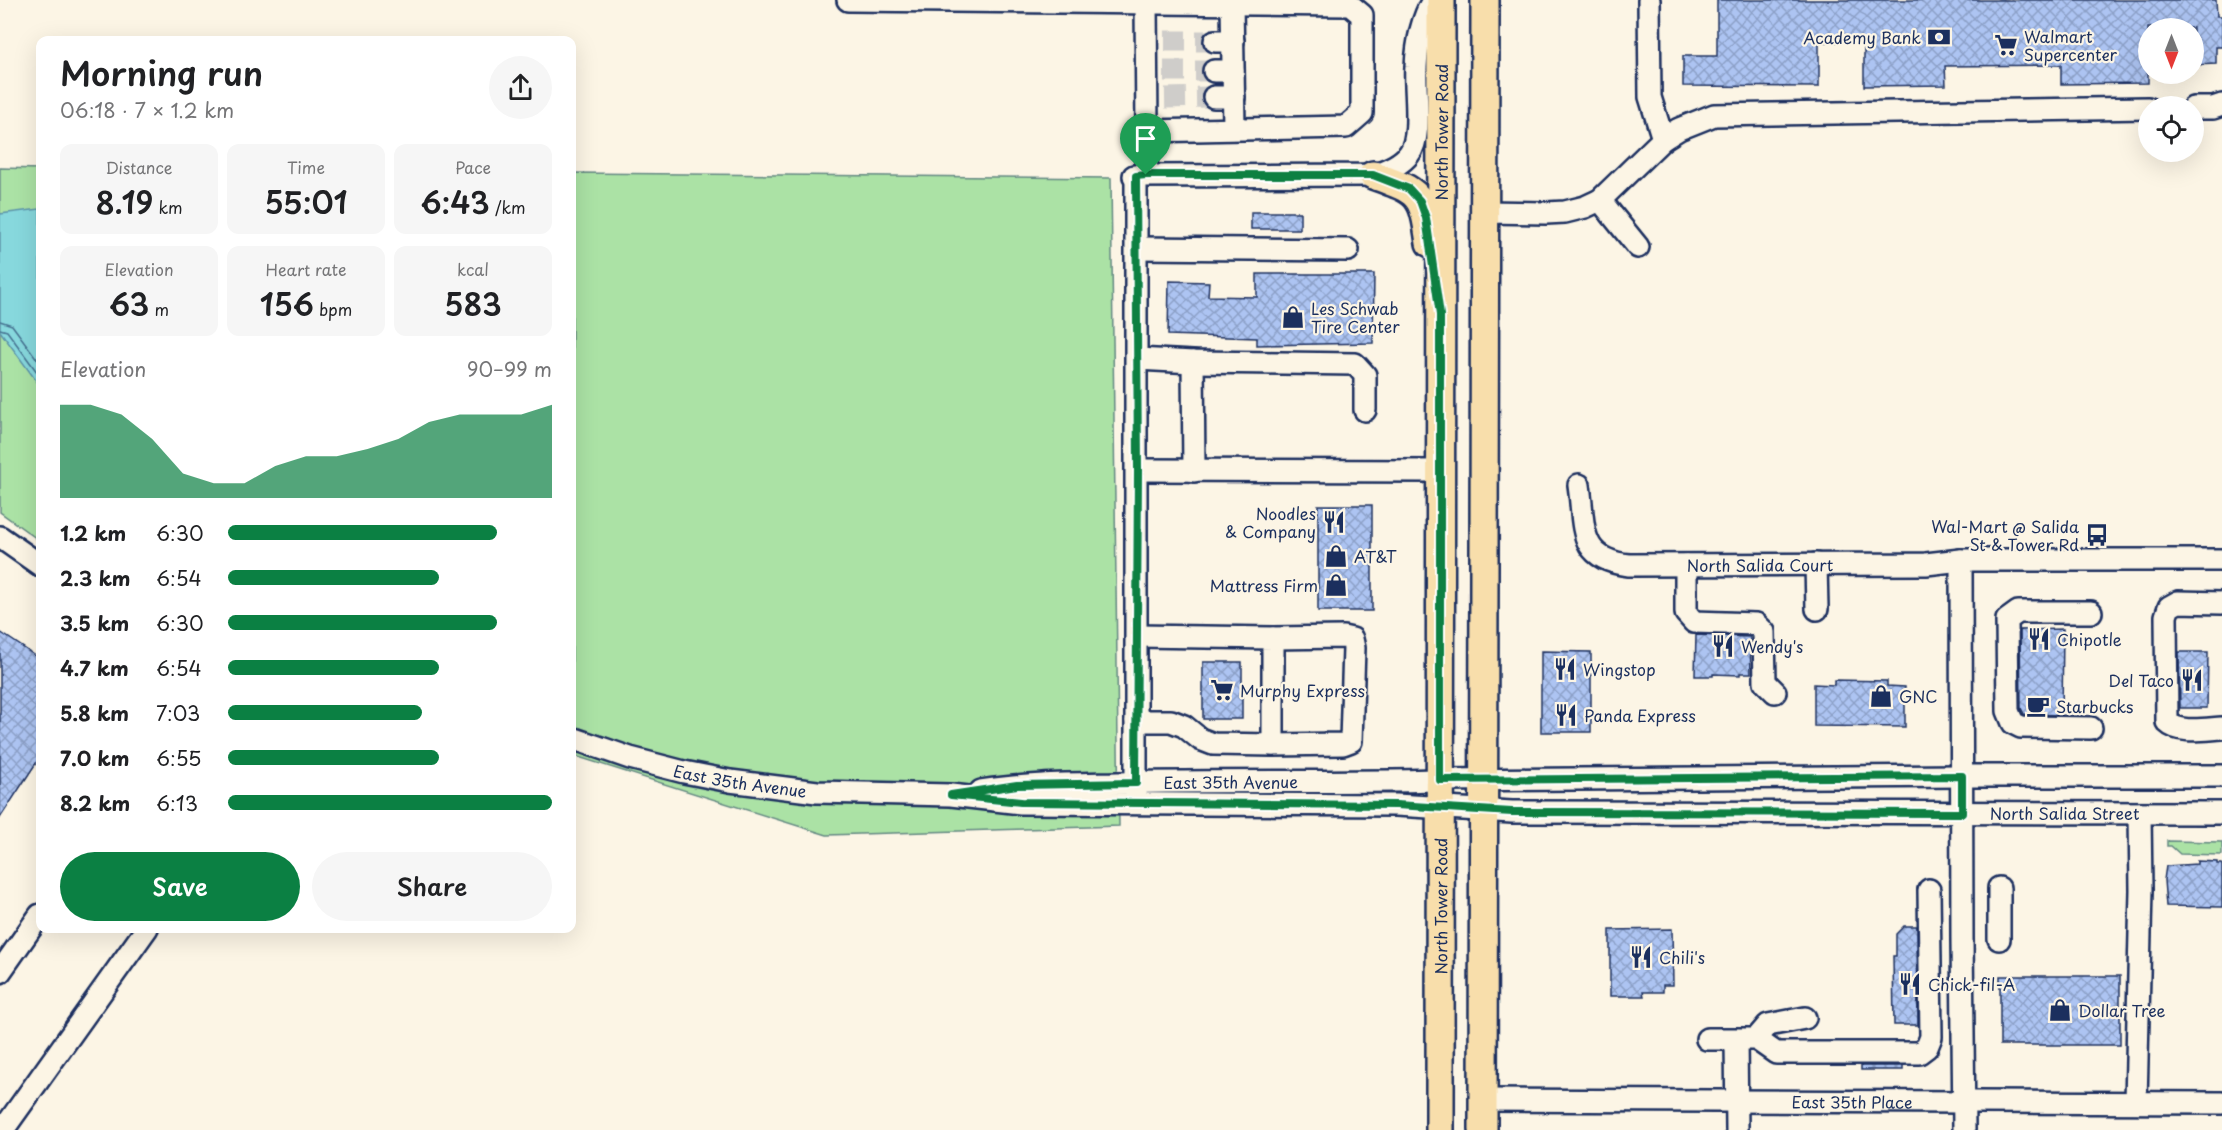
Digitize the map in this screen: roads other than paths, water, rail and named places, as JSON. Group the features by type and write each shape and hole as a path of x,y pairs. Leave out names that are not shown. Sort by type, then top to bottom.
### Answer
{"main road":[{"name":"North Tower Road","path":"1440,1130 1441,0"},
{"path":"1483,1130 1485,0"},
{"path":"1373,175 1409,189 1420,201 1426,218 1440,315"}],"street":[{"path":"848,0 1154,1 1350,5 1362,15 1362,113 1346,127 1147,131"},
{"path":"1137,176 1373,175 1403,161 1412,152 1416,138 1416,67 1422,19 1433,0"},
{"path":"1649,0 1650,98 1662,139"},
{"path":"1136,793 1137,176 1156,98 1154,1"},
{"path":"1232,3 1224,41 1224,97 1234,128"},
{"path":"2204,108 2222,105"},
{"path":"1485,212 1565,212 1600,200 1662,139 1679,129 1714,115 2138,108"},
{"path":"1600,200 1638,248"},
{"path":"1137,248 1348,250"},
{"path":"1137,359 1355,364 1365,375 1365,410"},
{"path":"1193,362 1194,471"},
{"path":"1138,470 1441,471"},
{"name":"North Salida Court","path":"1579,485 1587,541 1592,550 1617,564 2222,561"},
{"path":"0,537 36,562"},
{"path":"1962,561 1964,1130"},
{"path":"1816,564 1817,609"},
{"path":"1686,565 1686,613 1694,622 1756,624 1764,632 1770,685"},
{"path":"2222,603 2178,602 2169,607 2166,616 2167,722 2173,728 2182,729 2222,728"},
{"path":"2091,612 2018,612 2007,620 2008,711 2013,723 2020,727 2091,728"},
{"path":"1136,721 1171,721 1184,726 1200,739 1213,744 1342,744 1351,741 1354,648 1352,639 1343,637 1137,636"},
{"path":"1273,638 1273,745"},
{"name":"East 35th Avenue","path":"576,739 641,761 740,783 817,792 951,795 1021,802 1136,793 1361,782 1485,780"},
{"path":"1485,780 2222,776"},
{"name":"East 35th Avenue","path":"1136,793 1440,809"},
{"name":"North Salida Street","path":"1440,809 2222,813"},
{"path":"2136,1102 2141,890 2140,813"},
{"path":"1999,888 1999,939"},
{"path":"1707,1039 1746,1039 1776,1053 1919,1053 1927,1047 1931,1037 1929,890"},
{"path":"0,972 36,921"},
{"path":"3,1130 143,933"},
{"path":"1737,1130 1737,1100 1746,1039 1768,1025 1805,1018"},
{"name":"East 35th Place","path":"1483,1100 2222,1103"}],"water":[{"path":"36,210 36,380 0,331 0,214"}],"tunnel":[{"path":"1165,41 1215,41"},
{"path":"1164,71 1214,71"},
{"path":"1165,98 1214,97"}],"place":[{"name":"Academy Bank","path":"1939,37"},
{"name":"Walmart Supercenter","path":"2006,45"},
{"name":"Les Schwab Tire Center","path":"1293,317"},
{"name":"Noodles & Company","path":"1334,522"},
{"name":"Wal-Mart @ Salida St & Tower Rd","path":"2097,535"},
{"name":"AT&T","path":"1336,556"},
{"name":"Mattress Firm","path":"1336,585"},
{"name":"Chipotle","path":"2039,639"},
{"name":"Wendy's","path":"1723,646"},
{"name":"Wingstop","path":"1565,669"},
{"name":"Del Taco","path":"2192,680"},
{"name":"Murphy Express","path":"1222,690"},
{"name":"GNC","path":"1881,696"},
{"name":"Starbucks","path":"2038,706"},
{"name":"Panda Express","path":"1566,715"},
{"name":"Chili's","path":"1641,957"},
{"name":"Chick-fil-A","path":"1910,984"},
{"name":"Dollar Tree","path":"2060,1010"}]}
